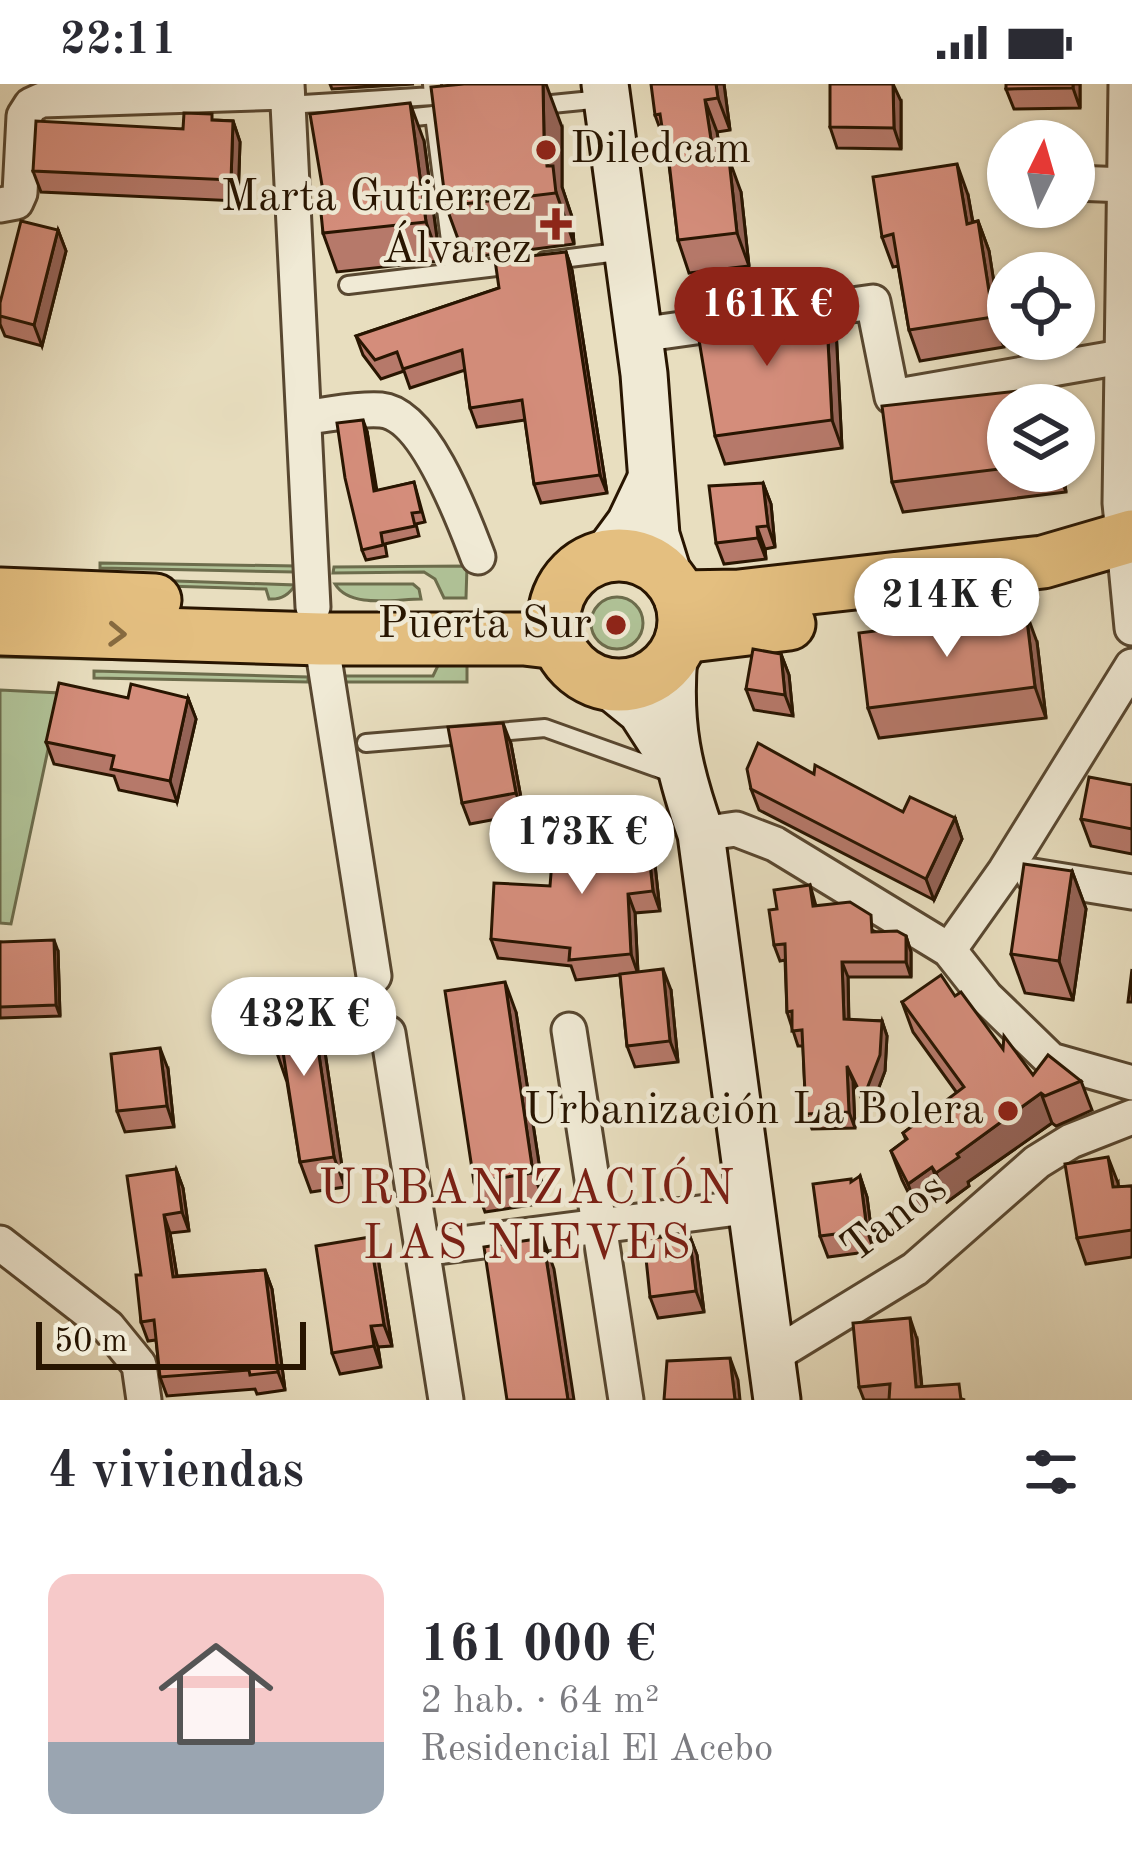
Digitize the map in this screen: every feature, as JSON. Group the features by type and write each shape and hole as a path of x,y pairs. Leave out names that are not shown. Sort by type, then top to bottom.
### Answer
{"main road":[{"path":"677,617 1023,595 1128,553"},
{"path":"605,557 641,559 677,617 646,680 609,685 578,671 556,625 574,573 605,557"},
{"path":"0,594 436,637 556,625"},
{"path":"0,629 317,623"}],"street":[{"path":"1126,84 1129,183 1121,357 1132,628"},
{"path":"606,91 639,335 656,536 677,617 669,707 679,772 701,834 774,1378"},
{"path":"0,205 16,202 20,193 24,116 31,105 43,100 287,94 317,623 374,976"},
{"path":"1095,183 1129,183"},
{"path":"639,335 873,302 892,397 1121,357"},
{"path":"305,417 380,410 401,418 449,482 478,557"},
{"path":"605,557 630,524 650,481"},
{"path":"949,950 1005,871 1132,666"},
{"path":"609,685 641,711 679,772"},
{"path":"701,834 736,829 775,844 949,950 986,997 1051,1060 1132,1083"},
{"path":"1005,871 1132,892"},
{"path":"569,1030 626,1400"},
{"path":"388,1033 446,1400"},
{"name":"Tanos","path":"774,1378 915,1268 1037,1162 1071,1141 1132,1117"},
{"path":"422,1249 753,1205"},
{"path":"0,1243 109,1327 139,1365 144,1400"}],"lane":[{"path":"287,94 434,96 432,84"},
{"path":"520,107 606,91"},
{"path":"374,121 477,111"},
{"path":"434,115 454,272"},
{"path":"348,285 626,251"},
{"path":"366,743 545,728 679,772"}],"green space":[{"path":"100,563 296,566 295,572 100,568"},
{"path":"467,566 466,598 444,598 435,579 424,572 333,573 334,567"},
{"path":"0,575 295,585 284,596 269,599 266,589 0,581"},
{"path":"335,584 413,584 421,599 362,600"},
{"path":"617,597 636,604 643,623 636,642 617,649 598,642 591,623 598,604"},
{"path":"467,649 467,682 343,682 342,676 433,676 443,655"},
{"path":"0,651 305,661 306,664 0,657"},
{"path":"94,671 308,677 308,682 94,678"},
{"path":"0,690 60,693 11,924 0,923"}],"building":[{"path":"543,84 547,166 553,166 556,193 446,206 431,87"},
{"path":"651,84 716,84 718,98 705,100 714,159 729,159 737,233 678,240 665,127 660,114 655,115"},
{"path":"830,84 893,84 894,128 830,127"},
{"path":"1006,84 1073,84 1073,88 1006,89"},
{"path":"410,103 426,222 323,233 320,203 325,203 310,114"},
{"path":"184,113 233,121 231,180 33,171 36,121 183,129"},
{"path":"957,164 967,224 978,221 987,279 987,318 909,330 893,234 882,237 873,177"},
{"path":"21,221 58,230 34,325 0,316"},
{"path":"566,252 600,475 534,484 522,400 470,408 462,350 403,369 397,352 375,360 356,336 499,288 495,260"},
{"path":"826,302 832,420 715,436 696,322"},
{"path":"987,394 987,471 892,482 882,406"},
{"path":"363,420 374,491 414,482 421,512 412,513 415,526 381,533 383,545 362,550 337,423"},
{"path":"763,483 768,526 757,527 758,538 716,543 709,486"},
{"path":"1026,612 1035,687 868,708 859,633"},
{"path":"753,649 781,654 785,695 746,689"},
{"path":"59,683 128,698 131,684 188,698 170,781 111,769 114,756 46,742"},
{"path":"503,723 516,793 462,803 448,727"},
{"path":"758,743 814,774 815,765 903,812 910,797 955,818 926,879 751,789 747,769"},
{"path":"1089,777 1132,785 1132,829 1081,819"},
{"path":"644,809 653,891 628,894 631,954 569,960 570,948 491,939 494,883 550,886 552,861 607,861 602,813"},
{"path":"1024,864 1072,871 1059,961 1011,954"},
{"path":"810,885 813,906 850,902 871,915 872,932 897,931 906,936 906,962 842,962 844,1019 882,1021 880,1055 863,1099 847,1066 849,1112 806,1114 802,1030 792,1031 792,1011 787,1012 785,944 774,945 769,910 777,909 774,890"},
{"path":"54,940 56,1005 0,1007 0,942"},
{"path":"663,969 670,1041 627,1046 620,974"},
{"path":"941,975 955,996 961,992 1003,1049 1004,1036 1033,1075 1048,1055 1081,1081 1045,1096 1041,1093 936,1173 932,1167 908,1184 891,1151 907,1139 903,1133 964,1087 902,1002"},
{"path":"505,982 533,1173 474,1182 445,991"},
{"path":"311,1001 334,1157 300,1162 283,1052 277,1053 270,1007"},
{"path":"160,1048 167,1106 117,1111 111,1054"},
{"path":"1108,1157 1113,1187 1132,1186 1132,1230 1077,1238 1065,1164"},
{"path":"176,1169 182,1212 164,1215 173,1277 265,1270 278,1372 160,1377 154,1320 141,1322 136,1275 141,1275 127,1176"},
{"path":"860,1176 867,1230 820,1236 813,1184 851,1182"},
{"path":"689,1234 696,1291 650,1297 644,1239"},
{"path":"370,1237 384,1325 371,1326 374,1346 332,1353 316,1246"},
{"path":"543,1238 568,1400 507,1400 484,1247"},
{"path":"910,1318 916,1387 959,1384 961,1400 889,1400 890,1384 859,1387 853,1323"},
{"path":"730,1358 735,1400 664,1400 667,1361"}],"place":[{"name":"Diledcam","path":"546,150"},
{"name":"Marta Gutierrez Álvarez","path":"556,224"},
{"name":"Puerta Sur","path":"616,625"},
{"name":"Urbanización La Bolera","path":"1008,1111"}],"district":[{"name":"URBANIZACIÓN LAS NIEVES","path":"528,1218"}]}
